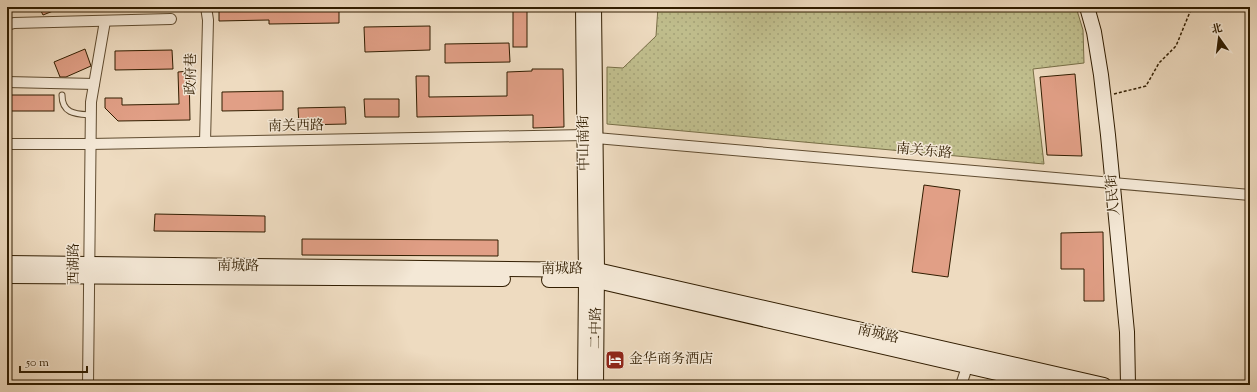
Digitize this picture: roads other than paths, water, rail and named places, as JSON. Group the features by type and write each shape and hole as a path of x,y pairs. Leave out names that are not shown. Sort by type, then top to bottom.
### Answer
{"main road":[{"name":"中山南街","path":"583,7 590,137 592,275"},
{"name":"中山南街","path":"590,137 594,7"},
{"name":"人民街","path":"1088,7 1094,32 1104,97 1127,332 1128,385"},
{"name":"南城路","path":"7,263 89,271"},
{"name":"南城路","path":"7,276 89,271 592,275 969,361 1104,385"},
{"name":"二中路","path":"585,385 592,275"},
{"name":"二中路","path":"592,275 596,385"},
{"name":"南城路","path":"969,361 1049,385"}],"street":[{"name":"政府巷","path":"205,142 208,20 206,7"},
{"path":"7,25 14,23 171,19"},
{"name":"西湖路","path":"88,385 90,115 105,20"},
{"path":"7,82 94,84"},
{"name":"南关西路","path":"7,144 590,137"},
{"name":"南关东路","path":"590,137 1250,195"},
{"path":"961,385 969,361"}],"lane":[{"path":"62,95 63,104 68,110 75,114 90,115"}],"place":[{"name":"金华商务酒店","path":"615,360"}]}
